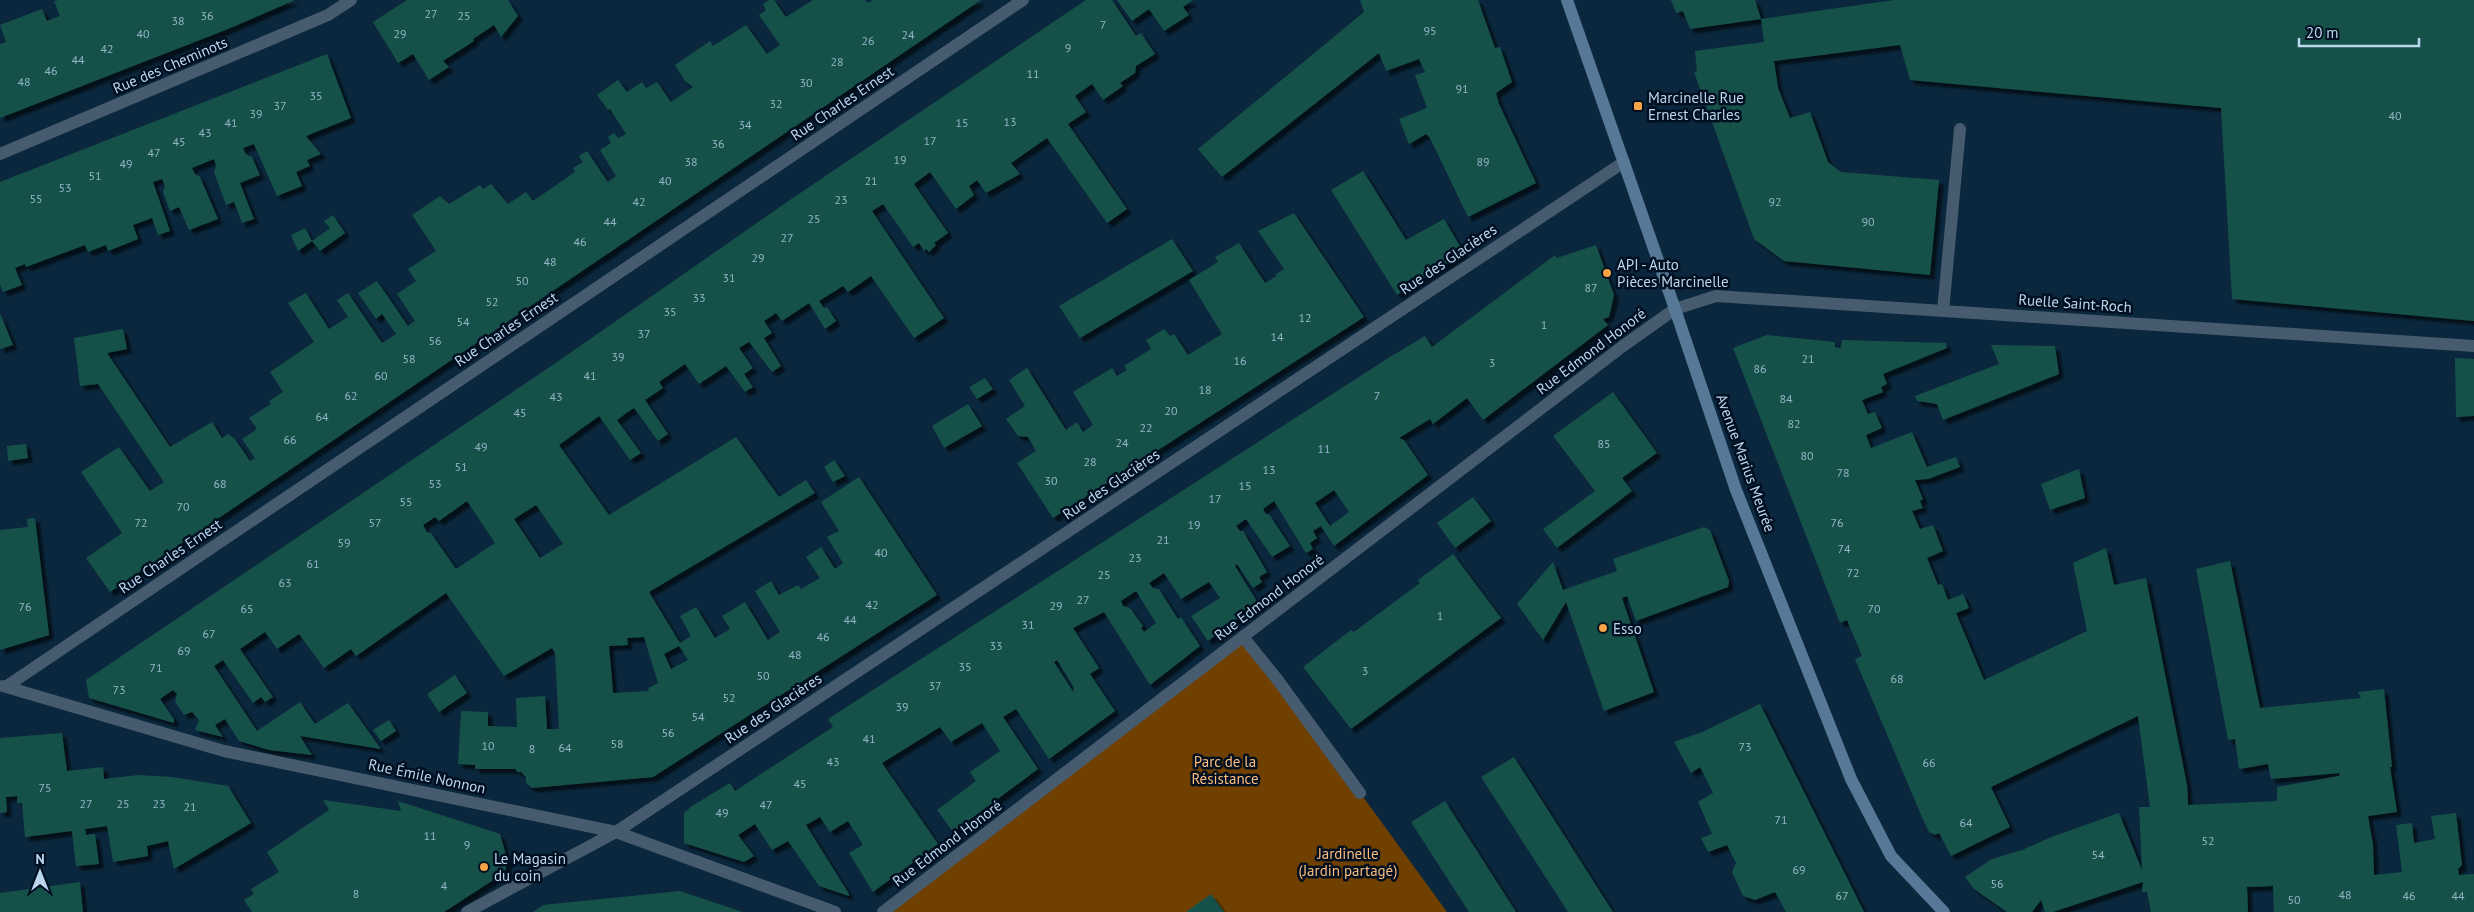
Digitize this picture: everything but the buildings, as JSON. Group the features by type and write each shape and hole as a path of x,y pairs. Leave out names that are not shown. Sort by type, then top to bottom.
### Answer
{"main road":[{"name":"Avenue Marius Meurée","path":"1567,0 1675,308 1736,490 1851,779 1891,856 1944,912"}],"street":[{"name":"Rue des Cheminots","path":"0,154 328,15 351,0"},
{"name":"Rue Charles Ernest","path":"4,686 1023,0"},
{"path":"1944,311 1960,129"},
{"name":"Rue des Glacières","path":"467,912 616,832 1624,162"},
{"name":"Ruelle Saint-Roch","path":"1675,308 1716,296 2474,346"},
{"name":"Rue Edmond Honoré","path":"883,912 1675,308"},
{"path":"1243,637 1277,679 1360,793"},
{"name":"Rue Émile Nonnon","path":"4,686 224,751 616,832 835,912"}],"green space":[{"name":"Parc de la Résistance","path":"1243,637 1277,679 1447,912 883,912"}],"place":[{"name":"Marcinelle Rue Ernest Charles","path":"1638,106"},
{"name":"API - Auto Pièces Marcinelle","path":"1607,273"},
{"name":"Esso","path":"1603,628"},
{"name":"Le Magasin du coin","path":"484,867"}],"park label":[{"name":"Jardinelle (Jardin partagé)","path":"1348,862"}]}
